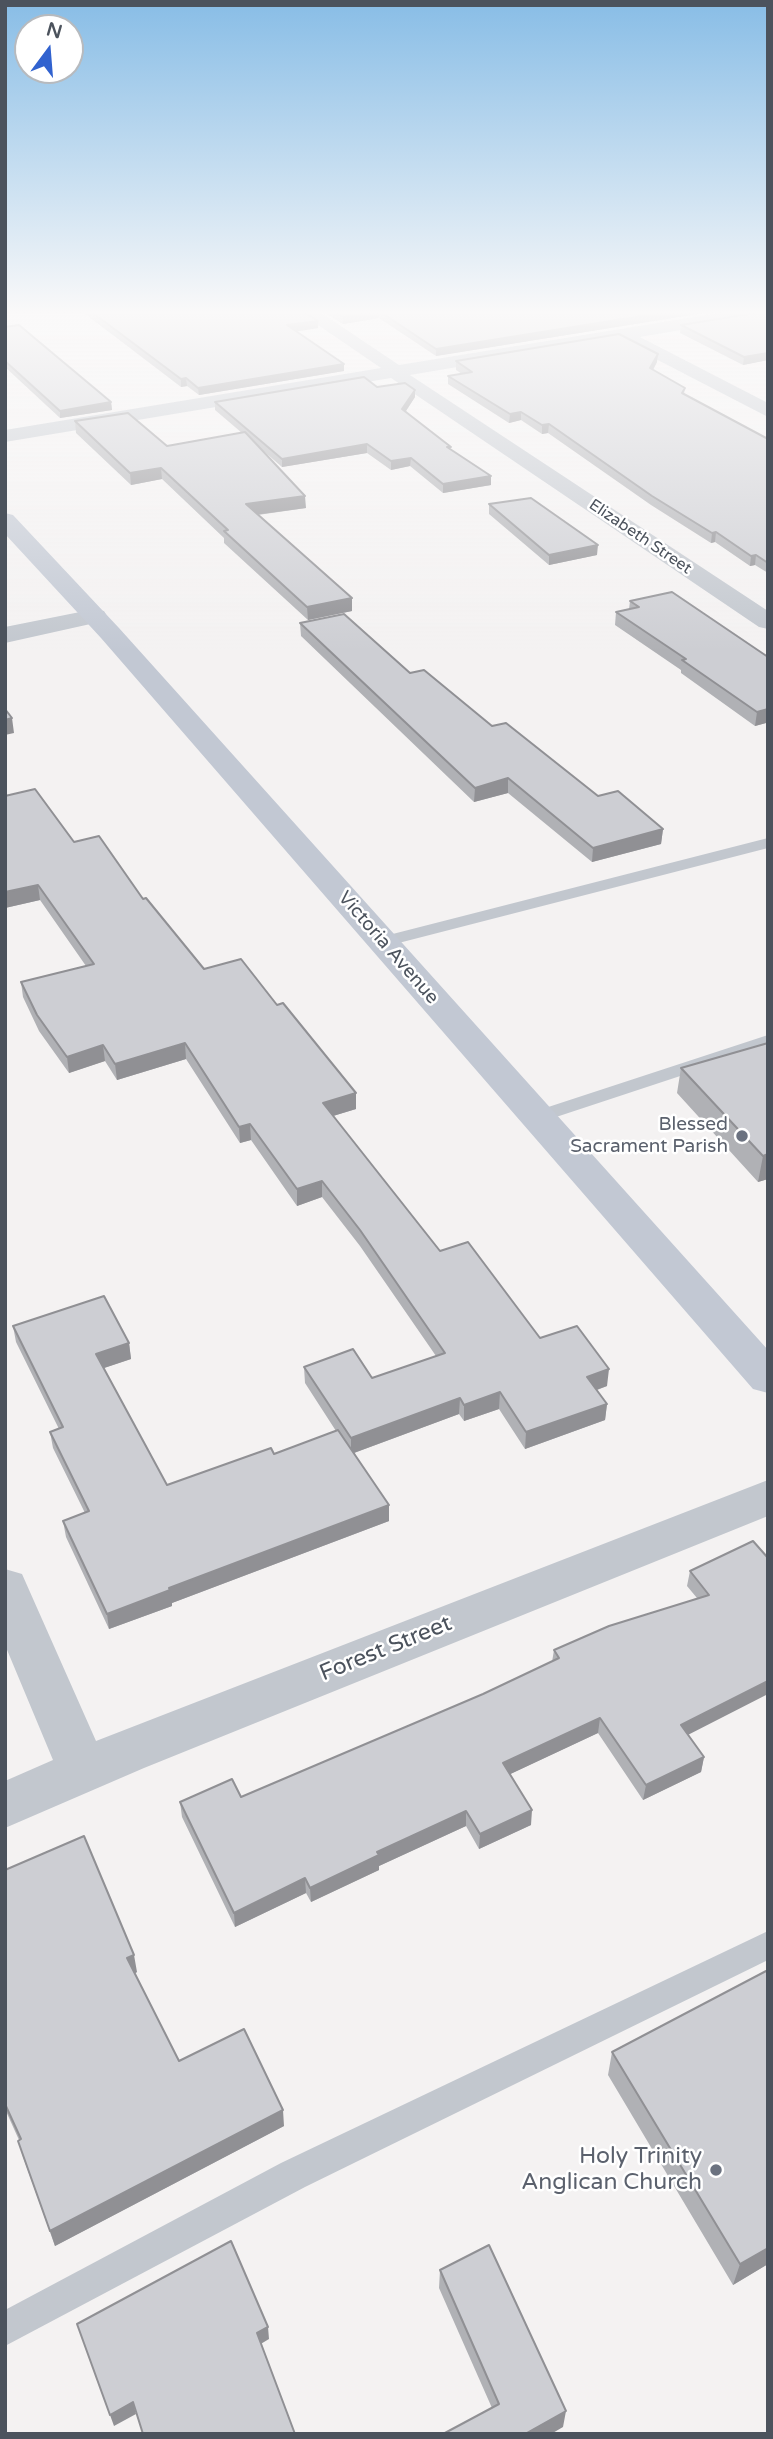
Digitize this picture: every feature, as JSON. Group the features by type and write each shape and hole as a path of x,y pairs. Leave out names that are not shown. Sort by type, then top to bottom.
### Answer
{"street":[{"path":"5,436 78,424"},
{"name":"Elizabeth Street","path":"469,424 768,622"},
{"name":"Victoria Avenue","path":"5,520 95,616 768,1378"},
{"path":"5,635 95,616"},
{"name":"Forest Street","path":"5,1805 83,1770 768,1497"},
{"path":"5,1588 83,1770"}],"lane":[{"path":"383,942 768,843"},
{"path":"537,1117 768,1041"},
{"path":"5,2329 293,2175 768,1945"}],"building":[{"path":"78,424 141,424 167,446 245,432 305,496 246,504 352,598 307,607 224,531 228,530 161,468 130,473"},
{"path":"241,424 421,424 451,447 447,447 491,476 443,484 411,458 391,461 367,444 282,459"},
{"path":"540,424 740,424 768,439 768,563 756,555 751,556 716,532 712,533 652,496 549,424"},
{"path":"531,498 598,545 549,555 489,504"},
{"path":"672,592 768,657 768,709 757,712 682,660 686,659 616,612 639,607 630,601"},
{"path":"344,614 410,673 424,670 492,726 506,723 598,796 618,791 663,829 593,848 508,778 475,788 300,623"},
{"path":"5,709 12,718 5,720"},
{"path":"35,789 74,842 99,836 143,899 146,898 204,969 241,959 277,1005 283,1003 356,1093 323,1103 440,1251 468,1242 540,1338 577,1326 609,1369 587,1377 607,1404 526,1432 500,1392 464,1405 460,1398 351,1438 304,1367 353,1349 372,1378 445,1353 360,1230 322,1181 297,1189 250,1124 239,1127 185,1043 115,1064 103,1045 67,1057 37,1015 21,982 94,964 38,885 5,892 5,796"},
{"path":"768,1043 768,1154 763,1156 681,1068"},
{"path":"104,1296 129,1343 96,1354 167,1485 271,1448 274,1454 338,1430 389,1505 107,1614 63,1521 89,1511 50,1432 63,1427 13,1326"},
{"path":"753,1541 768,1558 768,1681 681,1725 704,1757 646,1785 600,1718 503,1763 532,1810 480,1834 466,1811 377,1852 379,1855 310,1888 305,1878 234,1913 180,1802 232,1779 241,1797 483,1694 559,1658 554,1650 609,1626 709,1595 690,1571"},
{"path":"84,1836 134,1955 127,1958 179,2061 244,2029 283,2110 50,2231 18,2141 21,2139 5,2104 5,1870"},
{"name":"Holy Trinity Anglican Church","path":"768,1970 768,2248 740,2264 612,2052"},
{"path":"231,2241 268,2327 257,2333 295,2434 143,2434 133,2402 110,2415 77,2324"},
{"path":"489,2245 566,2411 525,2434 443,2434 499,2404 440,2270"}],"place":[{"name":"Blessed Sacrament Parish","path":"742,1136"},
{"name":"Holy Trinity Anglican Church","path":"716,2170"}]}
